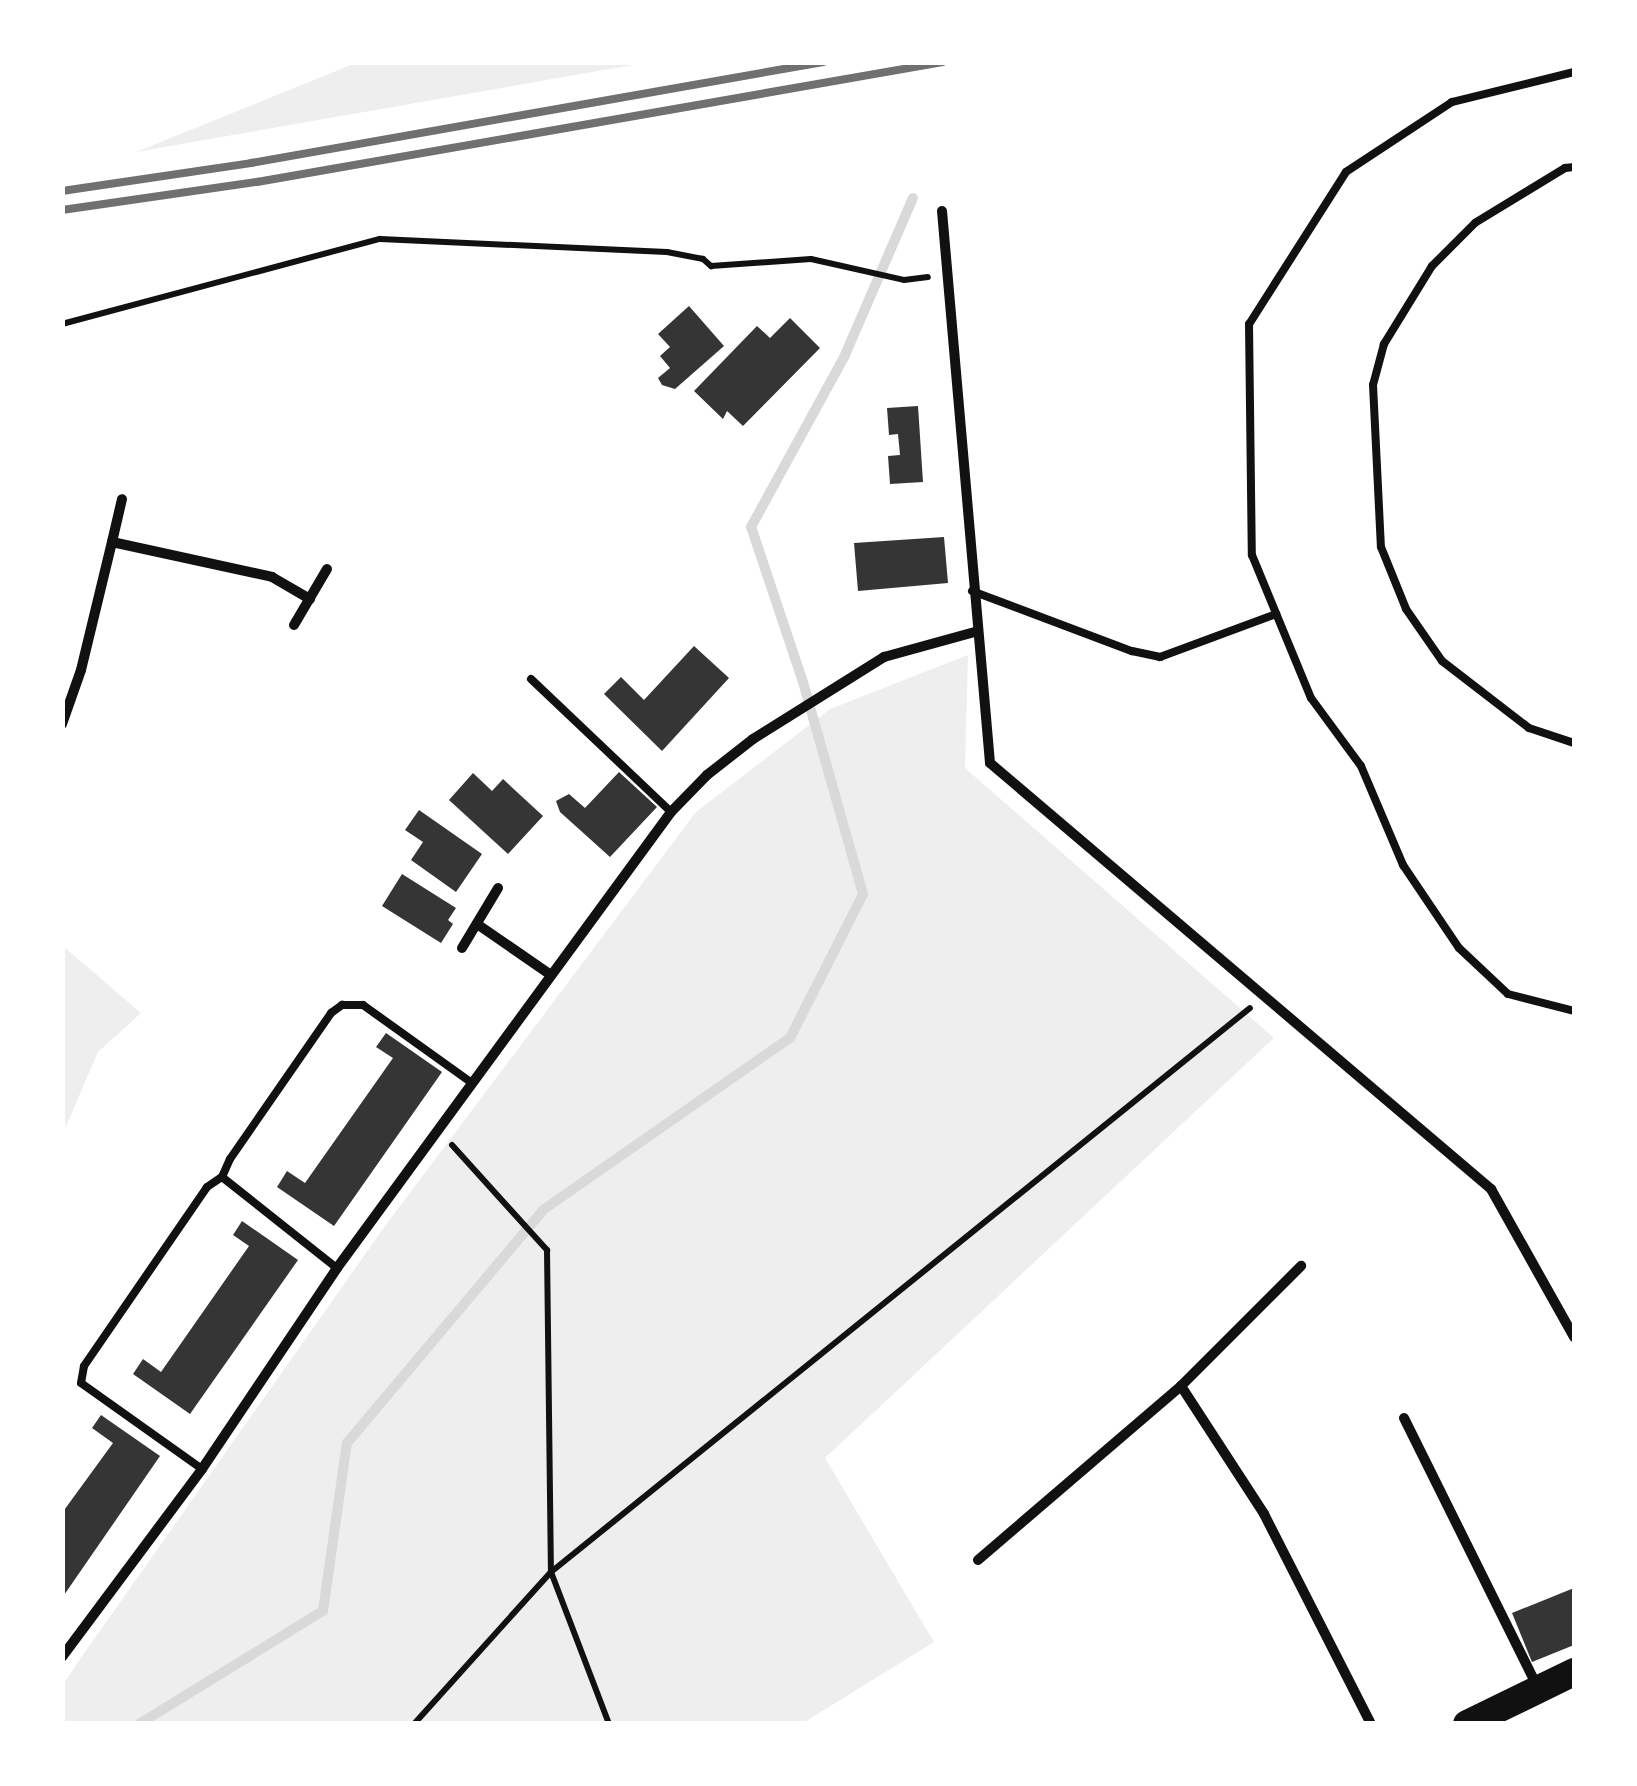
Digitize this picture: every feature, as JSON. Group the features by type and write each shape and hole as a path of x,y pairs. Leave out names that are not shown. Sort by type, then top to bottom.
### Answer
{"highway":[{"path":"1467,1724 1574,1672"}],"street":[{"path":"942,210 972,591 990,763 1491,1189 1574,1337"},
{"path":"62,724 81,670 122,499"},
{"path":"112,542 272,577 310,599"},
{"path":"294,625 327,569"},
{"path":"62,1657 202,1469 438,1129 671,812 707,774 884,657 976,632"},
{"path":"462,948 498,888"},
{"path":"476,924 551,975"},
{"path":"978,1560 1181,1386 1301,1266"},
{"path":"1181,1386 1264,1514 1371,1724"},
{"path":"1404,1418 1538,1689"}],"lane":[{"path":"1574,72 1452,102 1346,172 1249,324 1252,555 1311,698 1361,766 1403,865 1459,948 1508,994 1574,1011"},
{"path":"1574,167 1566,168 1475,224 1432,266 1384,344 1373,386 1380,547 1406,608 1442,661 1529,728 1574,744"},
{"path":"972,591 1132,651 1160,657 1276,614"},
{"path":"531,679 671,812"},
{"path":"202,1469 81,1383 84,1366 208,1187 222,1177 230,1158 331,1013 342,1005 363,1005 472,1084"},
{"path":"222,1177 338,1268"}],"path":[{"path":"62,324 380,239 666,252 703,259 711,266 811,259 904,280"},
{"path":"414,1724 551,1572 1265,996"},
{"path":"438,1129 548,1250 551,1572 608,1724"}],"shaded area":[{"path":"356,62 644,63 136,152"},
{"path":"968,655 965,768 1274,1038 825,1458 934,1642 803,1723 63,1723 62,1686 78,1662 385,1226 696,812 830,709"},
{"path":"63,946 141,1013 98,1052 63,1133"}],"building":[{"path":"689,306 724,346 675,389 662,385 658,378 670,368 660,356 670,347 658,334"},
{"path":"790,318 820,348 743,426 727,411 723,419 694,391 757,326 770,338"},
{"path":"918,406 923,482 890,484 888,456 900,455 898,434 889,435 887,408"},
{"path":"944,537 948,583 858,591 854,543"},
{"path":"694,646 729,678 662,751 604,694 621,677 644,700"},
{"path":"619,772 657,807 610,857 560,812 556,801 569,794 585,808"},
{"path":"473,773 492,791 503,779 543,816 508,854 449,800"},
{"path":"419,810 482,854 456,892 411,860 423,842 405,830"},
{"path":"402,874 456,908 448,920 453,924 441,943 382,906"},
{"path":"386,1033 442,1072 334,1226 277,1187 287,1171 305,1183 393,1058 376,1047"},
{"path":"242,1221 298,1260 190,1414 133,1374 143,1359 161,1372 249,1246 233,1235"},
{"path":"101,1415 160,1456 62,1598 62,1513 113,1443 92,1428"},
{"path":"1574,1588 1574,1645 1532,1662 1512,1613"}],"waterway":[{"path":"139,1724 323,1611 347,1443 543,1210 790,1038 863,894 803,682 751,527 845,355 913,198"}],"railway":[{"path":"62,191 251,163 823,62"},
{"path":"62,210 257,182 943,62"}]}
